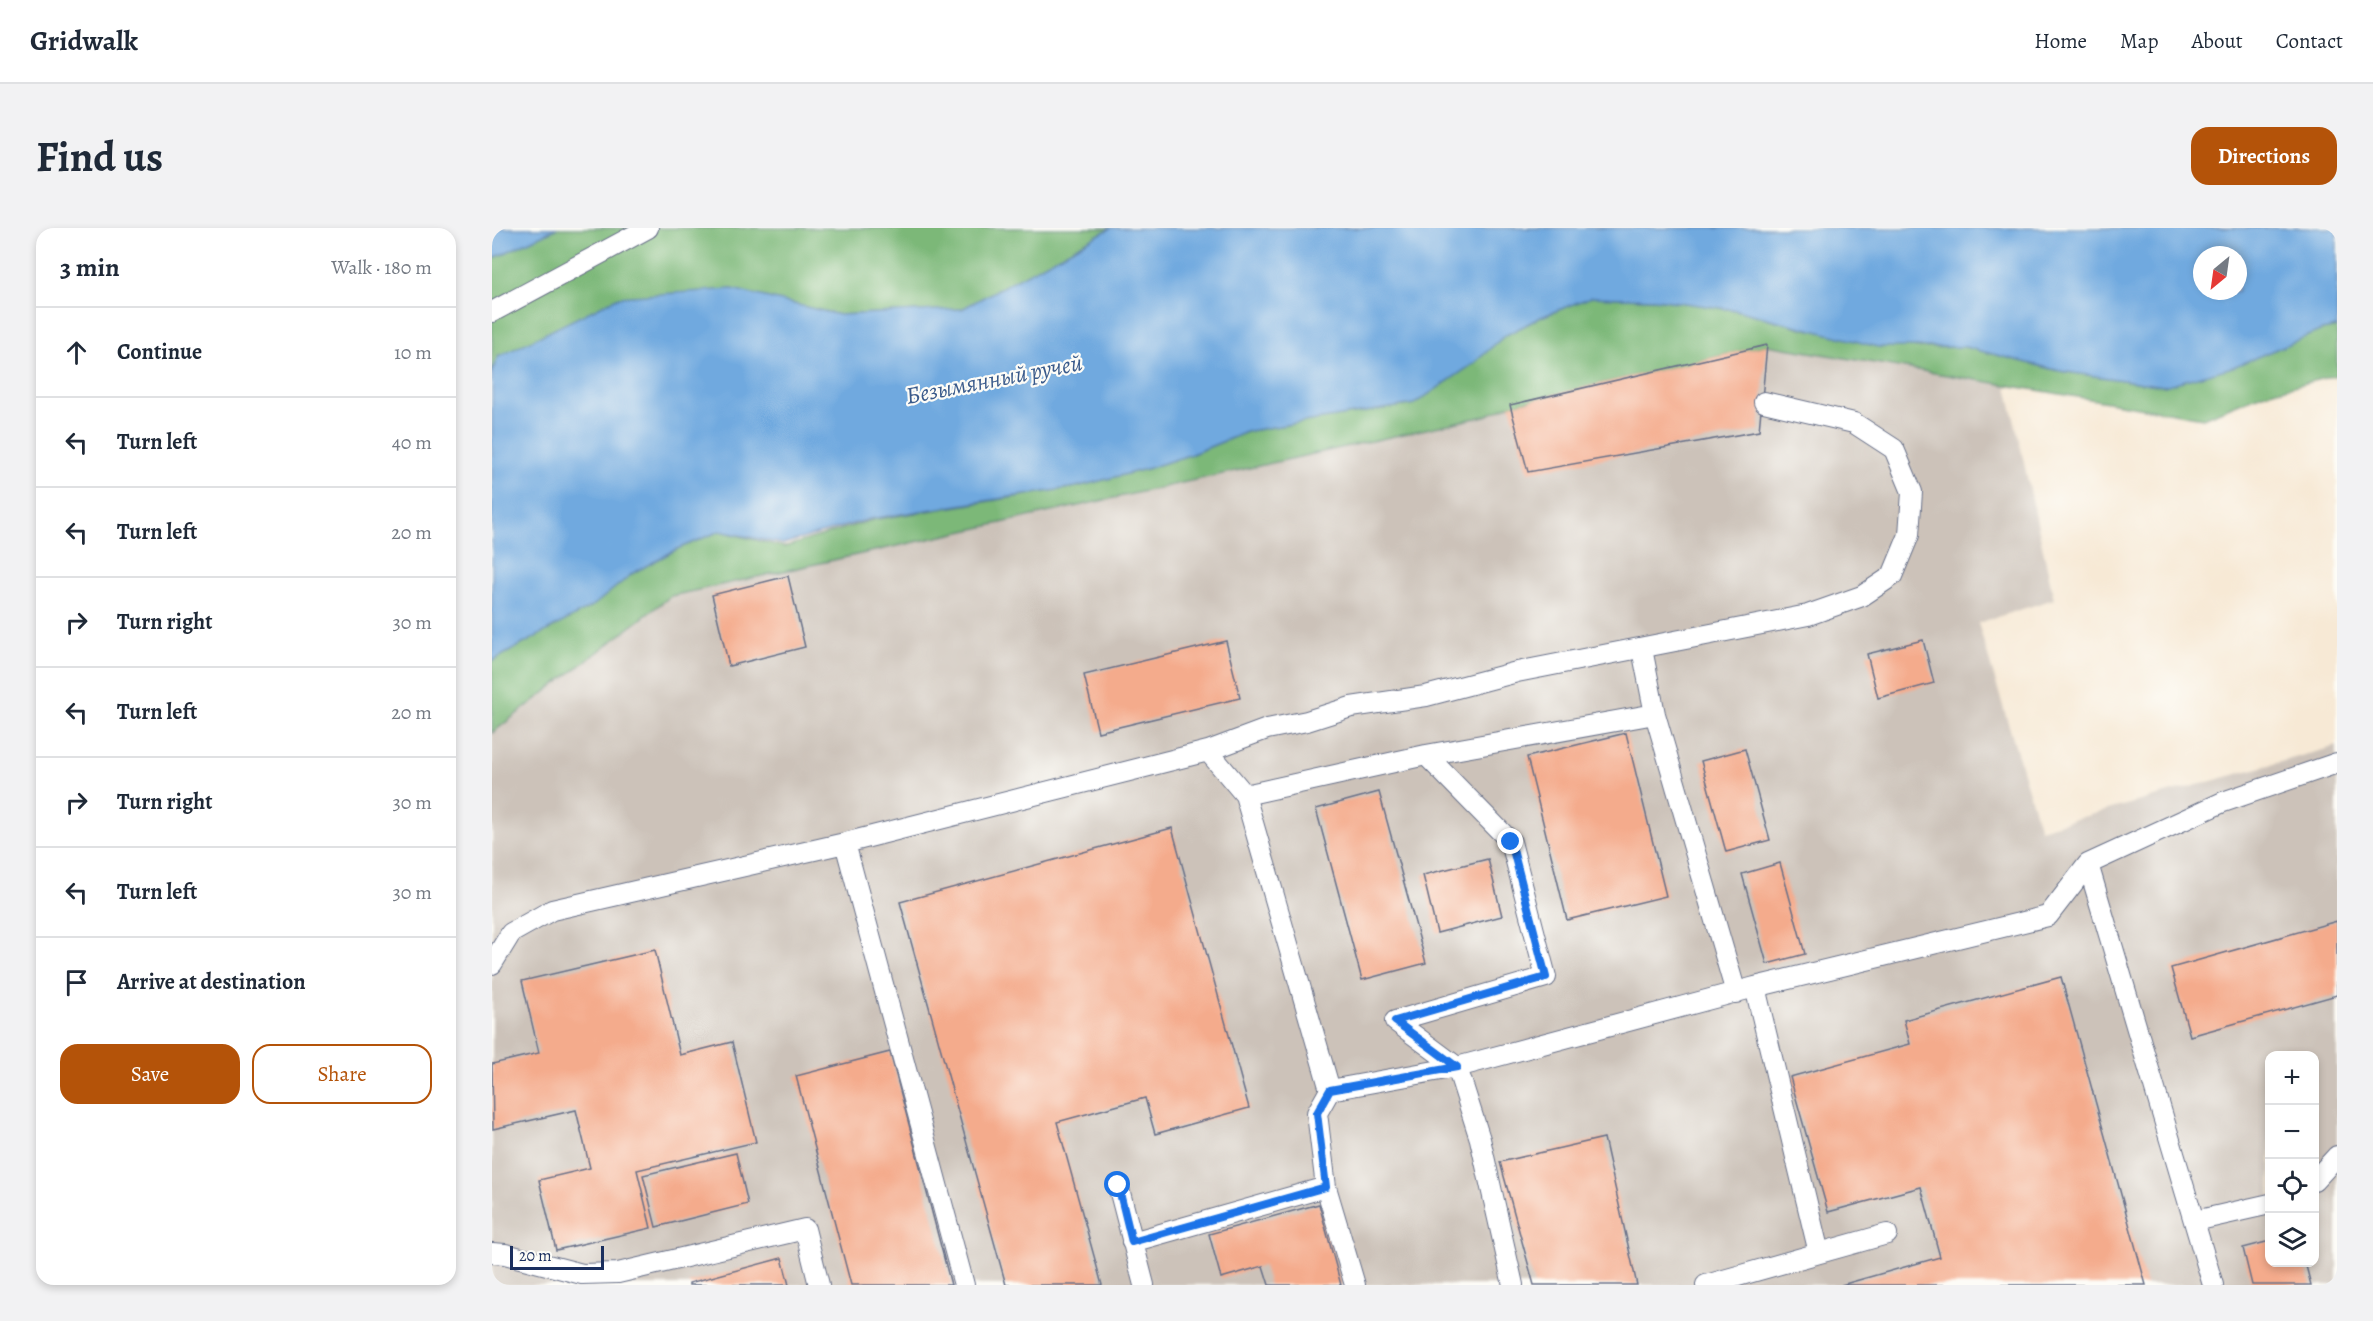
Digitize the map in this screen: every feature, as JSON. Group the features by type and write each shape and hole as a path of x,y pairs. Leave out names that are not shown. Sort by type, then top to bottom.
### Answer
{"lane":[{"path":"492,312 648,228"},
{"path":"492,964 502,934 552,910 845,843 1208,751 1267,729 1306,721 1351,707 1426,696 1517,672 1808,615 1862,596 1892,576 1910,535 1912,492 1894,450 1854,423 1764,402"},
{"path":"1642,649 1655,714 1745,990 1819,1254"},
{"path":"1245,795 1426,755 1655,714"},
{"path":"1208,751 1245,795 1330,1090 1317,1113 1326,1187 1355,1285"},
{"path":"1426,755 1511,842 1546,977 1395,1021 1457,1067 1480,1139 1513,1285"},
{"path":"1330,1090 1457,1067 1745,990 2048,916 2088,864 2223,802 2337,763"},
{"path":"845,843 964,1285"},
{"path":"2088,864 2213,1285"},
{"path":"2319,1175 2337,1156"},
{"path":"1118,1185 1144,1285"},
{"path":"1132,1242 1326,1187"},
{"path":"2195,1221 2265,1205"},
{"path":"492,1253 505,1254 582,1274 618,1273 806,1229 819,1285"},
{"path":"1706,1285 1887,1234"}],"shaded area":[{"path":"1767,345 2007,386 2054,599 1978,623 2040,829 2337,746 2337,1285 492,1285 492,733 671,596 1485,416 1510,405"}],"green space":[{"path":"557,228 1111,228 962,309 839,315 732,289 498,356 492,374 492,259"},
{"path":"1591,297 1656,299 1736,310 1806,329 1918,348 1965,347 2060,371 2164,386 2322,330 2337,327 2337,375 2262,394 2203,418 1767,345 1510,405 1485,416 671,596 492,733 492,661 594,605 633,573 677,549 720,531 784,547 872,520 1076,487 1146,469 1192,454 1249,431 1414,404 1473,364 1504,336 1541,317"}],"water":[{"path":"492,228 557,228 492,259"},
{"name":"Безымянный ручей","path":"1111,228 2337,228 2337,327 2322,330 2233,367 2164,386 2060,371 1965,347 1878,347 1736,310 1656,299 1591,297 1541,317 1504,336 1473,364 1414,404 1249,431 1192,454 1146,469 1076,487 870,519 783,544 720,531 677,549 633,573 594,605 492,661 492,374 498,357 619,297 732,289 839,315 962,309"}],"building":[{"path":"1767,345 1759,431 1528,472 1510,405"},
{"path":"788,576 805,647 729,666 712,595"},
{"path":"1923,640 1934,683 1878,698 1867,654"},
{"path":"1226,641 1240,698 1098,732 1084,675"},
{"path":"1626,733 1666,896 1567,920 1527,757"},
{"path":"1745,749 1770,840 1726,852 1701,761"},
{"path":"1379,792 1426,963 1362,980 1316,809"},
{"path":"1172,828 1249,1108 1155,1134 1145,1098 1057,1122 1102,1285 1006,1285 900,902"},
{"path":"1488,859 1502,916 1437,933 1423,875"},
{"path":"1780,863 1805,954 1767,964 1742,874"},
{"path":"2337,921 2337,995 2190,1036 2171,968"},
{"path":"655,950 680,1055 732,1042 756,1142 637,1170 651,1228 556,1250 539,1180 590,1168 576,1110 493,1129 492,1064 539,1053 522,981"},
{"path":"2061,977 2146,1285 1841,1285 1940,1257 1921,1187 1828,1212 1790,1077 1910,1044 1904,1020"},
{"path":"890,1052 951,1285 851,1285 796,1076"},
{"path":"1604,1138 1637,1285 1534,1285 1500,1162"},
{"path":"736,1153 748,1204 656,1227 643,1175"},
{"path":"1319,1204 1341,1285 1269,1285 1263,1266 1221,1278 1209,1234"},
{"path":"2265,1242 2265,1267 2306,1267 2311,1285 2252,1285 2243,1248"},
{"path":"782,1258 789,1285 689,1285 689,1283"}],"route":[{"path":"1118,1185 1132,1242 1326,1187 1317,1113 1330,1090 1457,1067 1395,1021 1546,977 1511,842"}]}
